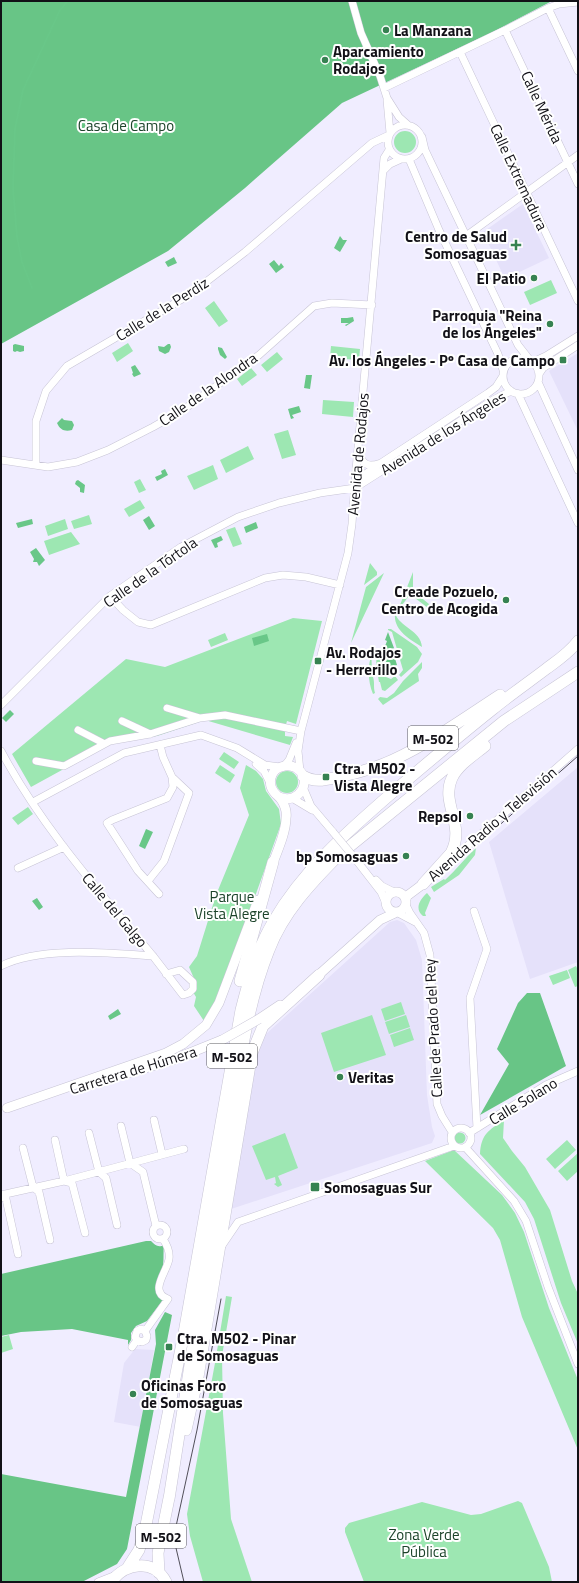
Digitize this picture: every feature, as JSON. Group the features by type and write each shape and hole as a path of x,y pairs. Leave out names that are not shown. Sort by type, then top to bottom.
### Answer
{"highway":[{"name":"M-502","path":"302,778 313,781 323,780 369,770 416,749 566,655 578,641"},
{"name":"M-502","path":"114,1579 128,1567 139,1550 145,1530 184,1333 241,1010 249,977 260,947 272,922 291,893 311,868 364,817 494,708 552,664"},
{"name":"M-502","path":"169,1499 202,1287 242,1052 258,980 269,949 280,927 300,898 318,876 339,855 504,721 578,672"},
{"name":"M-502","path":"423,884 454,848 456,830 449,790 452,778 499,733 557,685"},
{"name":"M-502","path":"220,1124 225,1064 236,996 273,862"},
{"name":"M-502","path":"163,1578 158,1553 169,1499 198,1377 252,1053 260,1031 269,1020 319,975"},
{"name":"M-502","path":"128,1567 145,1566 163,1578"}],"main road":[{"path":"4,1109 166,1053 183,1044 211,1019 219,1003 273,862 286,820 285,809 279,797 273,791 270,783 273,773 282,766 294,767 302,778 298,795 286,799 279,797"},
{"name":"Avenida Radio y Televisión","path":"406,902 407,896 423,884"},
{"path":"319,975 380,920 403,910 406,902 402,893 394,892 389,895 386,901 388,909 396,913"},
{"name":"Carretera de Húmera","path":"4,1109 170,1060 222,1040 280,1005 319,975"}],"street":[{"path":"352,1 361,33 387,98 390,134 389,148 392,154 405,159 498,354 506,387 518,394 530,392 538,382 539,374 536,365 518,345 425,150 422,137 417,129 408,125 399,117 387,98"},
{"path":"384,88 548,8 559,4 578,2"},
{"path":"548,8 578,72"},
{"name":"Calle Mérida","path":"505,30 578,184"},
{"name":"Calle Extremadura","path":"460,52 578,301"},
{"path":"390,134 398,126 408,125"},
{"name":"Calle de la Perdiz","path":"36,465 36,421 46,391 67,366 189,295 245,252 372,143 390,134"},
{"path":"383,172 390,164 419,154 423,142 422,137"},
{"path":"372,143 389,148"},
{"name":"Avenida de Rodajos","path":"282,766 292,754 301,731 348,553 372,305 384,158 389,148"},
{"path":"466,236 578,155"},
{"name":"Calle de la Alondra","path":"1,460 48,467 77,462 108,450 183,410 259,355 314,306 332,302 372,305"},
{"path":"503,373 506,365 517,358 531,361 546,356 578,336"},
{"path":"539,374 543,368 578,345"},
{"name":"Avenida de los Ángeles","path":"358,448 361,461 366,465 381,463 488,393 496,387 503,373"},
{"path":"538,382 578,470"},
{"name":"Avenida de los Ángeles","path":"355,485 493,400 511,391"},
{"path":"518,394 578,523"},
{"path":"355,485 381,463"},
{"name":"Calle de la Tórtola","path":"1,705 110,596 181,546 238,518 279,503 355,485"},
{"path":"110,596 123,610 138,622 151,624 265,578 283,575 306,577 340,585"},
{"path":"166,708 200,718"},
{"path":"36,761 64,766 103,743 150,734 200,718 225,715 301,731"},
{"path":"122,721 150,734"},
{"path":"78,730 103,743"},
{"name":"Avenida de Rodajos","path":"301,731 298,758 308,800 315,811 381,892 386,901"},
{"path":"33,802 124,753 201,735 237,748 265,765 282,766"},
{"path":"159,894 138,871 107,823 166,798 173,787 172,777 163,757 160,745"},
{"path":"237,748 264,771 270,783"},
{"name":"Avenida Radio y Televisión","path":"423,884 578,749"},
{"name":"Calle del Galgo","path":"1,751 3,760 64,848 153,956 166,974 183,995 189,993 193,989 193,982 180,970 166,974"},
{"path":"148,881 164,861 189,793 172,777"},
{"name":"Avenida de Rodajos","path":"292,798 315,811"},
{"path":"18,868 64,848"},
{"name":"Avenida de Rodajos","path":"353,856 382,886 394,892"},
{"name":"Calle de Prado del Rey","path":"406,902 410,913 424,934 430,956 437,1104 442,1116 452,1132"},
{"path":"474,911 487,949 470,998 477,1128"},
{"path":"396,913 417,923"},
{"path":"1,966 35,956 66,953 113,953 153,956"},
{"name":"Calle Solano","path":"469,1133 546,1085 578,1071"},
{"path":"154,1120 162,1154"},
{"path":"122,1126 130,1162 143,1172 156,1226 153,1230 153,1235 158,1239 163,1238 168,1247 169,1258 160,1282 159,1290 162,1296 171,1299 145,1331 148,1336 146,1340 142,1342 137,1340 132,1347"},
{"path":"219,1250 238,1222 454,1146 460,1148 465,1147 471,1139 469,1133 461,1128 452,1132 451,1138 454,1146"},
{"path":"89,1133 99,1172 106,1178 117,1225"},
{"path":"55,1140 64,1181"},
{"path":"465,1147 514,1201 526,1221 548,1287 578,1364"},
{"path":"23,1148 33,1187 39,1192 50,1240"},
{"path":"1,1196 184,1149"},
{"path":"64,1181 72,1183 85,1233"},
{"path":"1,1196 6,1199 18,1254"},
{"path":"98,1582 114,1579"}],"shaded area":[{"name":"Centro de Salud Somosaguas","path":"523,204 549,258 505,279 483,232"},
{"path":"340,236 343,240 347,240 340,252 334,248"},
{"path":"174,257 177,263 168,267 165,262"},
{"path":"274,260 279,266 281,263 284,267 276,273 269,264"},
{"path":"353,317 354,321 346,326 345,325 349,323 341,323 341,318"},
{"path":"170,344 171,347 169,352 165,354 159,351 158,346 164,347"},
{"path":"13,345 24,346 24,351 13,351"},
{"path":"218,347 222,348 227,357 225,359 220,355"},
{"path":"578,353 578,431 549,371"},
{"path":"135,365 141,374 134,377 131,367"},
{"path":"306,375 312,375 310,389 304,388"},
{"path":"299,406 301,412 292,415 294,418 291,419 288,409"},
{"path":"62,418 64,420 72,421 74,425 72,430 65,431 61,429 57,423"},
{"path":"165,469 168,475 157,481 155,477 162,474 161,471"},
{"path":"78,480 85,485 84,493 80,492 80,488 75,484"},
{"path":"149,516 155,526 149,530 143,520"},
{"path":"32,519 33,524 18,528 16,523"},
{"path":"256,522 258,528 246,533 244,527"},
{"path":"221,536 223,540 217,543 218,547 215,548 211,540"},
{"path":"36,548 45,560 39,566 37,562 33,562 34,559 30,552"},
{"path":"388,632 394,648 392,649 397,665 392,667 394,671 389,673 382,654 387,641 385,640"},
{"path":"267,634 269,641 254,646 252,638"},
{"path":"10,710 14,714 6,722 2,718"},
{"path":"578,767 578,962 530,979 489,842"},
{"path":"146,829 153,832 145,849 139,846"},
{"path":"37,898 43,907 39,910 32,901"},
{"name":"Veritas","path":"397,920 404,923 416,940 422,960 427,1095 432,1127 435,1136 432,1143 231,1209 256,1059 266,1034 390,922"},
{"path":"118,1009 121,1014 110,1020 108,1016"},
{"path":"135,1349 154,1350 141,1427 114,1422 124,1363"}],"green space":[{"name":"Casa de Campo","path":"1,1 552,1 493,32 342,103 245,188 168,251 1,344"},
{"path":"405,131 413,134 416,142 413,150 405,153 397,150 394,142 397,134"},
{"path":"551,280 557,293 530,305 524,292"},
{"path":"214,301 228,321 219,327 205,308"},
{"path":"128,343 133,351 117,362 112,353"},
{"path":"331,346 360,349 359,360 330,358"},
{"path":"277,352 283,359 267,372 261,365"},
{"path":"251,368 257,375 242,386 237,379"},
{"path":"323,400 354,402 353,417 322,414"},
{"path":"288,430 296,455 282,459 274,434"},
{"path":"248,446 254,459 226,473 220,460"},
{"path":"213,465 218,479 194,490 187,476"},
{"path":"140,479 146,490 139,493 134,482"},
{"path":"140,500 145,508 129,517 124,509"},
{"path":"89,515 92,524 74,529 71,521"},
{"path":"65,519 68,529 48,536 45,526"},
{"path":"235,527 242,544 233,547 226,530"},
{"path":"71,532 80,544 49,555 44,541"},
{"path":"370,563 377,572 377,575 364,585"},
{"path":"413,572 413,591 429,604 432,611 411,595 398,610"},
{"path":"384,573 351,643 366,587"},
{"path":"395,613 401,622 418,636 422,647 407,637 399,629 395,619"},
{"path":"293,618 322,621 296,724 287,721 285,728 285,736 293,737 290,745 205,720 157,736 113,742 31,787 12,754 126,659 165,667"},
{"path":"388,629 391,629 417,647 422,654 418,662 401,677 399,675 403,670 392,632"},
{"path":"225,633 228,640 211,647 208,640"},
{"path":"379,650 386,677 391,679 395,676 398,680 385,691 382,690 377,670 376,662"},
{"path":"372,654 375,693 373,694 369,674 369,664"},
{"path":"422,662 422,668 418,674 419,681 383,705 378,699 380,697 387,698 394,693 403,681"},
{"path":"224,752 239,762 234,769 219,759"},
{"path":"220,765 235,775 230,783 215,773"},
{"name":"Parque Vista Alegre","path":"246,765 256,771 263,779 266,791 279,809 281,824 229,969 207,1020 204,1021 194,1006 196,997 193,992 196,983 189,967 197,956 216,895 249,815 240,788"},
{"path":"287,771 295,774 298,782 295,790 287,793 279,790 276,782 279,774"},
{"path":"28,807 33,814 18,825 12,818"},
{"path":"476,848 475,855 459,875 434,892 431,887 444,879 445,880"},
{"path":"427,893 431,898 425,913 426,916 423,916 418,907 422,898"},
{"path":"576,966 578,970 578,986 575,987 568,970"},
{"path":"567,970 570,978 553,985 549,976"},
{"path":"527,993 540,993 566,1066 480,1115 509,1064 497,1049 518,1003"},
{"path":"401,1002 405,1014 385,1021 381,1009"},
{"path":"372,1015 386,1055 334,1072 321,1033"},
{"path":"406,1015 410,1027 389,1034 385,1022"},
{"path":"410,1028 414,1040 394,1047 390,1035"},
{"path":"504,1120 503,1138 525,1167 550,1210 572,1281 578,1294 578,1344 561,1303 534,1219 525,1202 480,1154 484,1137"},
{"path":"285,1133 298,1168 278,1176 282,1185 278,1187 274,1184 276,1183 275,1177 266,1180 252,1146"},
{"path":"458,1133 462,1133 464,1134 464,1142 458,1143 455,1140 455,1136"},
{"path":"567,1140 576,1150 555,1169 546,1159"},
{"path":"454,1150 502,1195 515,1213 524,1232 549,1308 578,1380 578,1450 522,1317 500,1240 493,1228 425,1161"},
{"path":"578,1153 578,1171 567,1181 558,1171"},
{"path":"151,1241 158,1246 164,1245 162,1270 155,1287 158,1295 163,1300 147,1321 136,1326 131,1333 131,1340 128,1345 128,1340 72,1329 21,1332 1,1336 1,1274"},
{"path":"226,1296 232,1297 222,1356 223,1413 231,1519 252,1582 203,1582 190,1536 187,1514"},
{"path":"165,1312 172,1315 127,1549 117,1564 82,1582 1,1582 1,1474 126,1497 156,1344 155,1330"},
{"path":"9,1335 13,1349 1,1353 1,1337"},
{"name":"Zona Verde Pública","path":"518,1501 522,1503 549,1567 552,1582 364,1582 345,1532 345,1528 349,1523 422,1502 471,1515 481,1514"}],"waterway":[{"path":"32,288 22,262 17,237 13,188 15,129 23,90 60,10 68,1"}],"tram line":[{"path":"495,829 578,756"},
{"path":"184,1582 176,1548 175,1531 197,1430 221,1299"}],"place":[{"name":"La Manzana","path":"386,30"},
{"name":"Aparcamiento Rodajos","path":"325,60"},
{"name":"Centro de Salud Somosaguas","path":"516,245"},
{"name":"El Patio","path":"534,278"},
{"name":"Parroquia \"Reina de los Ángeles\"","path":"550,324"},
{"name":"Av. los Ángeles - Pº Casa de Campo","path":"563,360"},
{"name":"Creade Pozuelo, Centro de Acogida","path":"506,600"},
{"name":"Av. Rodajos - Herrerillo","path":"318,661"},
{"name":"Ctra. M502 - Vista Alegre","path":"326,777"},
{"name":"Repsol","path":"470,816"},
{"name":"bp Somosaguas","path":"406,856"},
{"name":"Veritas","path":"340,1077"},
{"name":"Somosaguas Sur","path":"315,1187"},
{"name":"Ctra. M502 - Pinar de Somosaguas","path":"169,1347"},
{"name":"Oficinas Foro de Somosaguas","path":"133,1394"}]}
